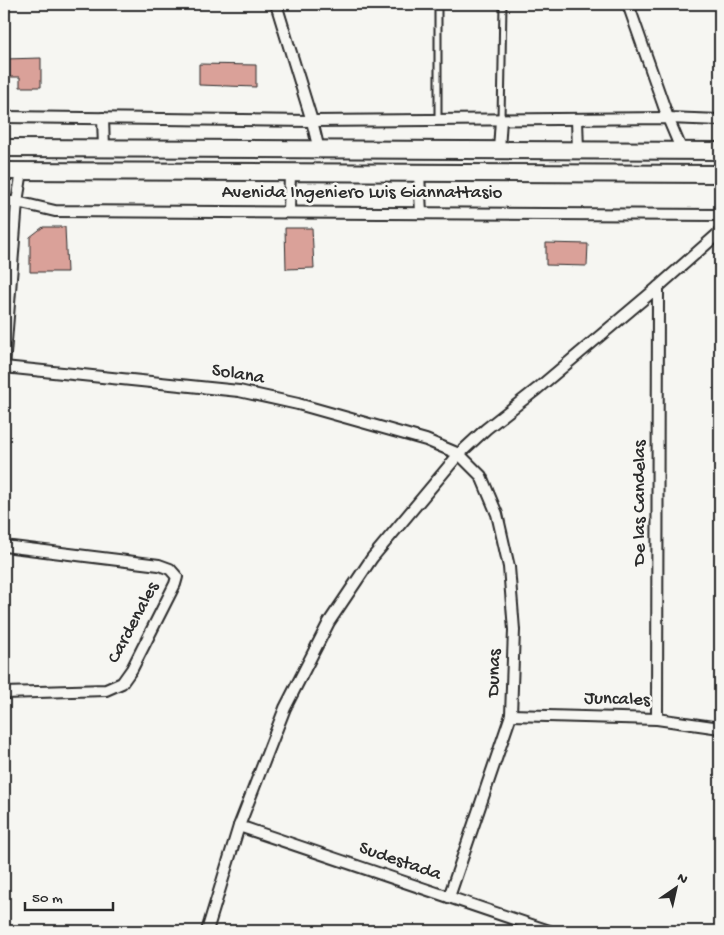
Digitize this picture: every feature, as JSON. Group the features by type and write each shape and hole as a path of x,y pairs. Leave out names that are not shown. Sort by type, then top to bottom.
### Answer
{"main road":[{"path":"4,148 720,151"},
{"name":"Avenida Ingeniero Luis Giannattasio","path":"4,171 720,174"}],"street":[{"path":"276,4 319,150"},
{"path":"628,4 668,118 682,151"},
{"path":"4,117 312,121 577,118 720,120"},
{"path":"103,118 104,148"},
{"path":"577,118 578,150"},
{"path":"499,150 501,119"},
{"path":"4,367 17,202 22,171"},
{"path":"289,212 290,172"},
{"path":"419,173 421,213"},
{"name":"Avenida Ingeniero Luis Giannattasio","path":"4,202 17,202 55,211 720,215"},
{"path":"208,931 239,826 285,708 329,622 372,558 459,454 486,429 537,389 658,287 720,232"},
{"name":"De las Candelas","path":"658,287 658,719"},
{"name":"Solana","path":"4,367 239,391 359,420 426,440 459,454"},
{"name":"Dunas","path":"449,897 511,715 514,630 509,567 497,514 481,476 459,454"},
{"name":"Cardenales","path":"4,546 159,565 170,569 176,577 175,584 136,660 122,682 106,690 4,692"},
{"name":"Juncales","path":"511,715 658,719 720,728"},
{"name":"Sudestada","path":"239,826 549,931"}],"lane":[{"path":"438,4 438,120"},
{"path":"501,119 503,4"}],"green space":[{"path":"4,216 10,216 4,298"}],"building":[{"path":"41,58 41,87 20,87 20,77 4,77 4,59"},
{"path":"199,64 256,65 256,87 199,85"},
{"path":"43,227 65,227 67,272 30,272 30,237"},
{"path":"285,228 312,228 314,268 286,269"},
{"path":"546,243 588,244 587,266 546,265"}]}
